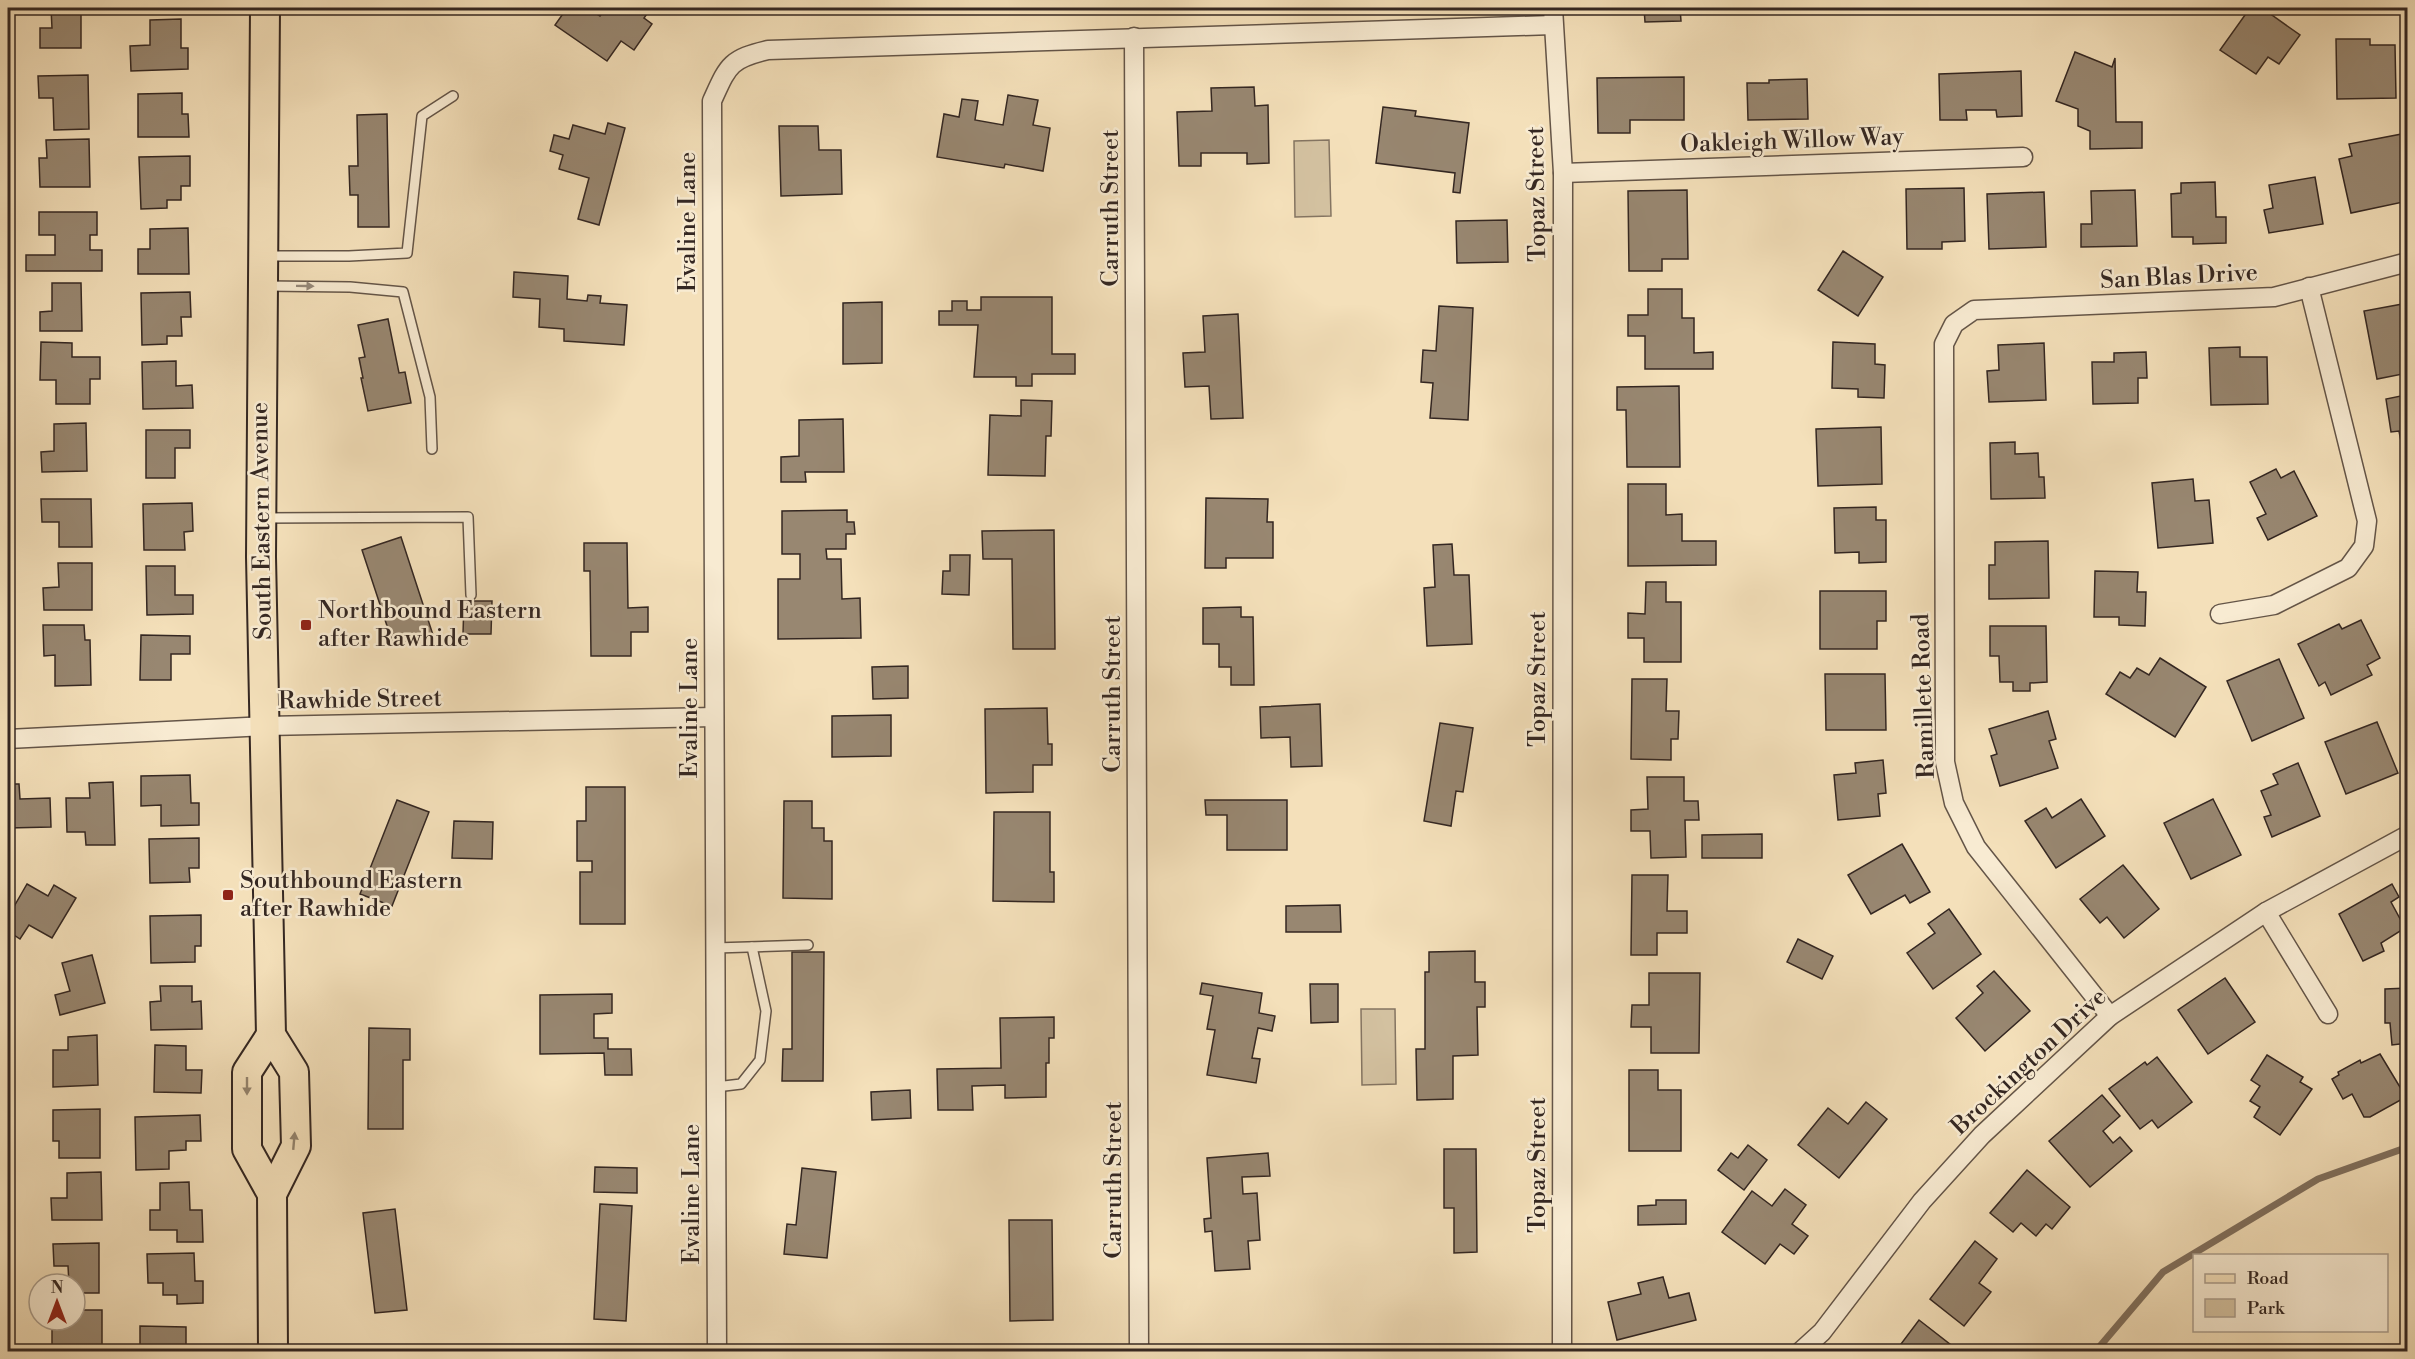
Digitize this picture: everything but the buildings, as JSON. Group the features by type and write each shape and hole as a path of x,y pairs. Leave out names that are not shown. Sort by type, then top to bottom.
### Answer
{"main road":[{"name":"South Eastern Avenue","path":"265,8 261,256 261,518 271,1035"},
{"path":"272,1194 247,1149 247,1072 271,1035 294,1072 296,1146 272,1194 273,1352"}],"street":[{"path":"1134,37 1553,16"},
{"name":"Topaz Street","path":"1553,16 1563,172 1562,1352"},
{"name":"Evaline Lane","path":"717,1352 712,101 727,68 746,55 768,50 1134,37"},
{"name":"Carruth Street","path":"1134,37 1139,1352"},
{"name":"Oakleigh Willow Way","path":"1563,172 2024,157"},
{"name":"San Blas Drive","path":"1954,324 1974,310 2274,297 2408,262"},
{"path":"2220,615 2274,605 2348,568 2364,546 2367,521 2309,287"},
{"name":"Ramillete Road","path":"1954,324 1944,344 1945,762 1954,802 1976,847 2110,1016"},
{"name":"Rawhide Street","path":"8,739 266,726 714,717"},
{"name":"Brockington Drive","path":"1800,1352 1822,1332 1922,1202 1982,1135 2110,1016 2266,912 2408,835"},
{"path":"2266,912 2328,1014"}],"lane":[{"path":"261,256 349,256 407,253 422,116 453,96"},
{"path":"261,286 350,287 403,292 430,397 432,449"},
{"path":"261,518 468,517 471,595"},
{"path":"715,948 808,945"},
{"path":"716,1087 741,1084 760,1060 766,1011 752,947"}],"green space":[{"path":"1329,140 1331,216 1295,217 1294,141"},
{"path":"1361,1009 1395,1009 1396,1084 1362,1085"}],"waterway":[{"path":"2095,1352 2163,1272 2318,1179 2408,1147"}],"place":[{"name":"Northbound Eastern after Rawhide","path":"306,625"},
{"name":"Southbound Eastern after Rawhide","path":"228,895"}]}
